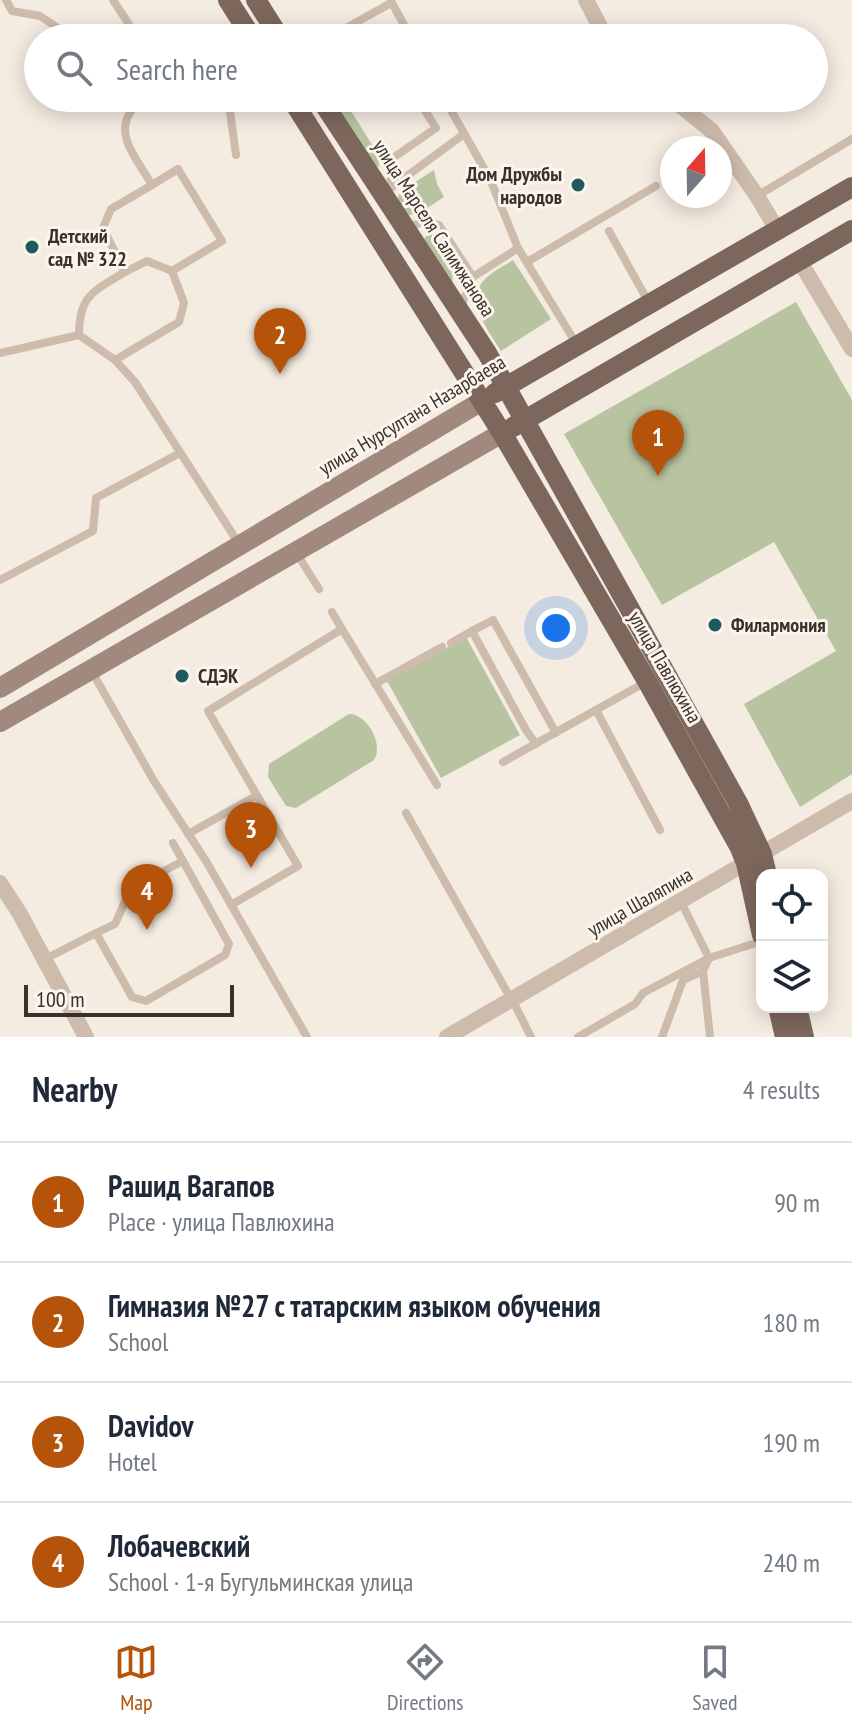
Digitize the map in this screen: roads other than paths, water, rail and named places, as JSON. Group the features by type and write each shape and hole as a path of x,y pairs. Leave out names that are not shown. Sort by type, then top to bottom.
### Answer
{"main road":[{"path":"228,0 242,24"},
{"path":"256,0 271,24"},
{"name":"улица Павлюхина","path":"300,112 502,433 647,681 762,869"},
{"name":"улица Марселя Салимжанова","path":"330,112 387,191 404,228 506,386"},
{"name":"улица Нурсултана Назарбаева","path":"0,688 506,386 852,187"},
{"path":"0,722 852,230"},
{"name":"улица Павлюхина","path":"506,386 738,803 754,858 756,877"},
{"path":"779,1013 785,1037"},
{"path":"798,1013 804,1037"}],"street":[{"path":"586,0 599,24"},
{"path":"688,112 712,131 778,231"},
{"path":"799,260 852,349"},
{"name":"улица Шаляпина","path":"447,1037 852,801"},
{"path":"0,883 86,1037"}],"lane":[{"path":"6,0 12,11 40,16 52,24"},
{"path":"113,0 129,24"},
{"path":"352,24 391,1 403,24"},
{"path":"128,112 124,137 152,185"},
{"path":"230,112 236,155"},
{"path":"387,191 390,160 436,128 426,112"},
{"path":"452,112 490,179 518,248 577,345"},
{"path":"387,191 464,134"},
{"path":"757,196 852,139"},
{"path":"125,272 103,228 111,209 178,169 222,241 172,271"},
{"path":"527,262 656,186"},
{"path":"404,228 426,221 439,225 473,277"},
{"path":"609,231 649,303"},
{"path":"459,311 473,277 518,248"},
{"path":"79,335 79,316 90,294 147,261 172,271 184,303 179,322 115,360"},
{"path":"0,353 79,335 115,360 135,382 240,546"},
{"path":"0,580 93,531 96,498 180,453"},
{"path":"296,552 319,589"},
{"path":"332,612 437,785"},
{"path":"375,684 493,620 556,733"},
{"path":"231,905 298,866 208,711 342,629"},
{"path":"472,631 536,744"},
{"path":"91,670 160,791 191,837 188,834"},
{"path":"503,762 647,681"},
{"path":"596,710 660,830"},
{"path":"188,834 256,796"},
{"path":"406,813 531,1037"},
{"path":"188,834 307,1037"},
{"path":"96,933 132,997 146,1001 225,955 229,944 173,843"},
{"path":"45,959 115,924 131,888 183,861"},
{"path":"681,902 709,958"},
{"path":"578,1037 635,1004 643,993 709,958 756,943"},
{"path":"709,958 703,971 710,1037"},
{"path":"662,1037 683,980 703,971"}],"place":[{"name":"Дом Дружбы народов","path":"578,185"},
{"name":"Детский сад № 322","path":"32,247"},
{"name":"Гимназия №27 с татарским языком обучения","path":"280,374"},
{"name":"Рашид Вагапов","path":"658,476"},
{"name":"Филармония","path":"715,625"},
{"name":"СДЭК","path":"182,676"},
{"name":"Davidov","path":"251,868"},
{"name":"Лобачевский","path":"147,930"}]}
